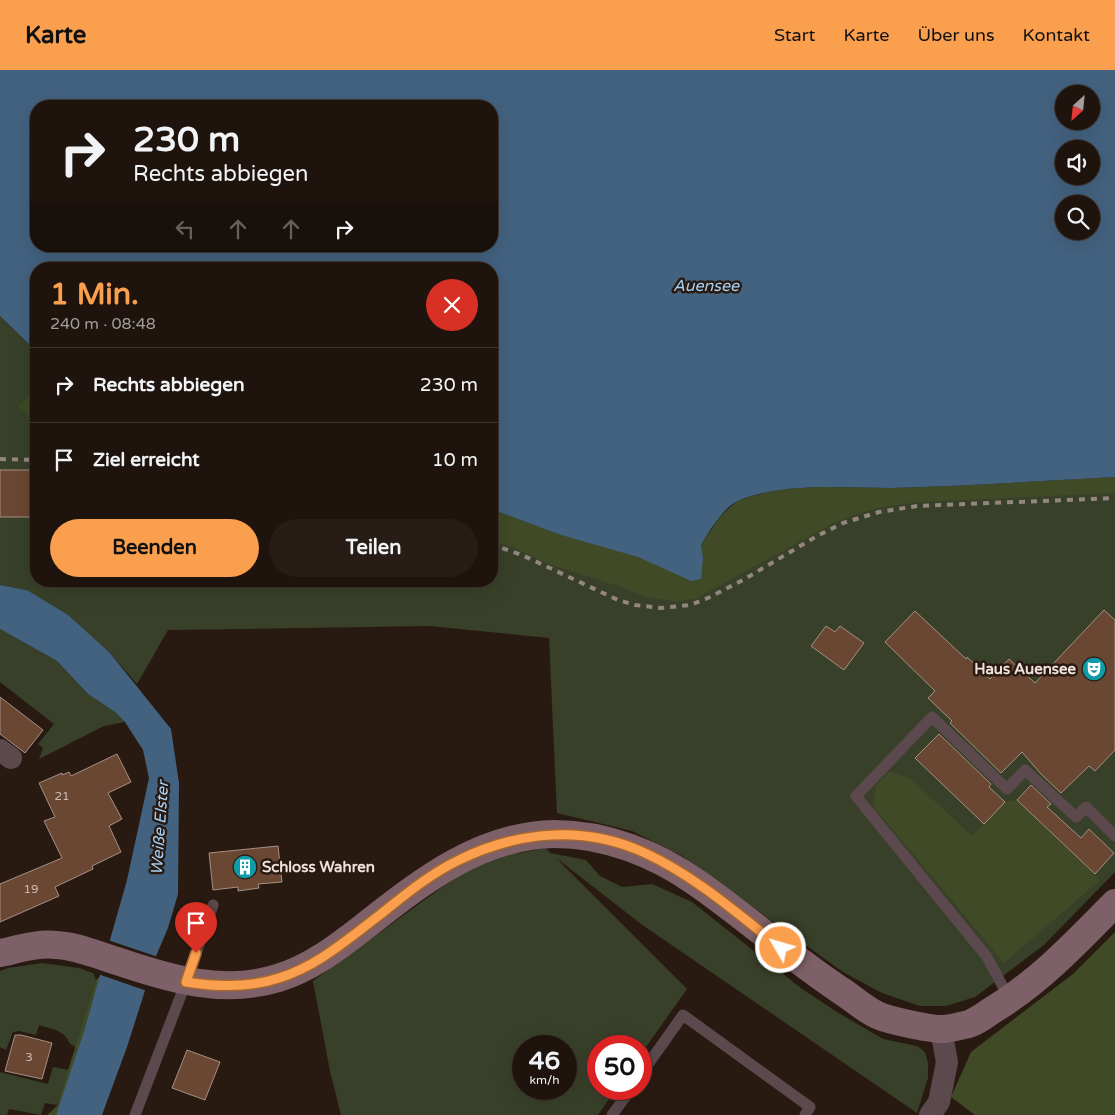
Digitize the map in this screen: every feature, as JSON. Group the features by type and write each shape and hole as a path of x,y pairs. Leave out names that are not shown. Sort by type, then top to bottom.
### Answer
{"main road":[{"path":"0,953 42,944 75,947 158,976 186,982 223,986 251,985 280,978 310,965 332,951 417,885 458,860 491,846 516,839 556,834 616,842 643,852 697,883 809,969 880,1017 941,1030 972,1023 1010,1000 1058,959 1108,910"}],"street":[{"path":"930,1115 939,1102 947,1062 941,1030"}],"lane":[{"path":"1010,1000 987,957 856,796 932,717 1007,789 1025,770 1076,817 1086,807 1115,836"},
{"path":"135,1115 213,905"},
{"path":"652,1059 683,1016 810,1107 804,1115"},
{"path":"612,1115 623,1100"}],"green space":[{"path":"0,316 30,345 30,587 498,587 498,512 561,535 703,558 701,545 719,517 738,500 1115,477 1115,872 1044,945 975,997 946,1006 920,1006 882,993 843,972 682,856 632,831 557,813 549,638 429,626 168,630 137,684 110,653 27,590 0,585"},
{"path":"30,395 30,416 18,407"},
{"path":"1115,477 1115,493 920,502 881,507 834,523 697,598 678,602 645,597 622,587 548,564 515,548 498,542 498,512 561,535 638,557 691,581 703,558 701,545 719,520 736,503 758,494 815,487 891,488"},
{"path":"0,629 57,661 88,694 115,712 125,722 104,726 39,759 43,748 38,744 54,724 0,682"},
{"path":"889,772 910,778 972,836 1005,802 1017,800 1100,880 1004,963 873,806 876,785"},
{"path":"546,848 550,853 586,860 600,876 622,887 652,884 692,902 802,989 837,1012 883,1039 917,1046 925,1052 928,1063 928,1078 917,1113 641,924 555,857 687,989 652,1038 652,1035 587,1035 587,1100 608,1100 598,1115 341,1115 330,1071 313,981 459,875 502,856"},
{"path":"1115,932 1115,1115 975,1115 951,1097 971,1052 1073,974"},
{"path":"42,963 79,968 93,973 96,980 76,1047 70,1044 61,1033 39,1025 36,1035 19,1031 13,1032 6,1050 0,1047 0,971"},
{"path":"100,976 59,1108 56,1115 47,1115 57,1106 96,980"},
{"path":"53,1067 69,1070 57,1105 45,1103 41,1115 9,1109 7,1115 0,1115 0,1072 48,1084"}],"water":[{"name":"Auensee","path":"0,70 1115,70 1115,477 891,488 815,487 758,494 734,503 723,513 701,545 703,558 701,579 691,581 638,557 561,535 498,512 498,262 30,262 30,345 0,316"},
{"name":"Weiße Elster","path":"0,585 27,590 68,615 110,653 171,729 179,783 178,894 168,928 156,956 127,1047 102,1115 56,1115 84,1031 127,880 149,778 143,750 125,722 115,712 88,694 57,661 0,629"}],"pier":[{"path":"108,940 158,957 147,991 98,974"}],"building":[{"path":"0,470 30,470 30,517 0,517"},
{"path":"1104,610 1115,620 1115,750 1095,771 1089,766 1061,793 1022,752 1001,773 950,723 952,721 928,698 935,691 885,642 915,611 990,679 1009,659 1035,683"},
{"path":"826,626 835,632 840,626 864,643 844,670 811,646"},
{"path":"0,697 43,730 25,753 0,734"},
{"path":"939,734 991,784 989,787 1005,802 984,824 915,758"},
{"path":"117,754 131,782 108,793 122,819 109,826 121,852 92,866 93,869 55,887 59,896 0,922 0,884 62,858 44,821 55,817 39,783 62,773 62,775 69,772 71,776"},
{"path":"1031,785 1051,804 1047,807 1081,838 1089,829 1114,853 1095,874 1017,800"},
{"name":"Schloss Wahren","path":"278,846 282,882 258,884 259,888 238,891 238,887 213,890 209,853"},
{"path":"15,1035 52,1043 42,1079 5,1071"},
{"path":"187,1050 220,1062 205,1100 172,1088"}],"railway":[{"path":"0,459 30,460"},
{"path":"498,546 522,555 618,600 635,605 661,608 690,605 708,598 743,580 817,536 843,523 879,512 917,506 1115,498"}],"place":[{"name":"Haus Auensee","path":"1094,669"},
{"name":"Schloss Wahren","path":"245,867"}],"route":[{"path":"196,953 186,982 223,986 251,985 280,978 310,965 332,951 417,885 458,860 491,846 525,837 556,834 616,842 643,852 671,866 697,883 781,948"}]}
